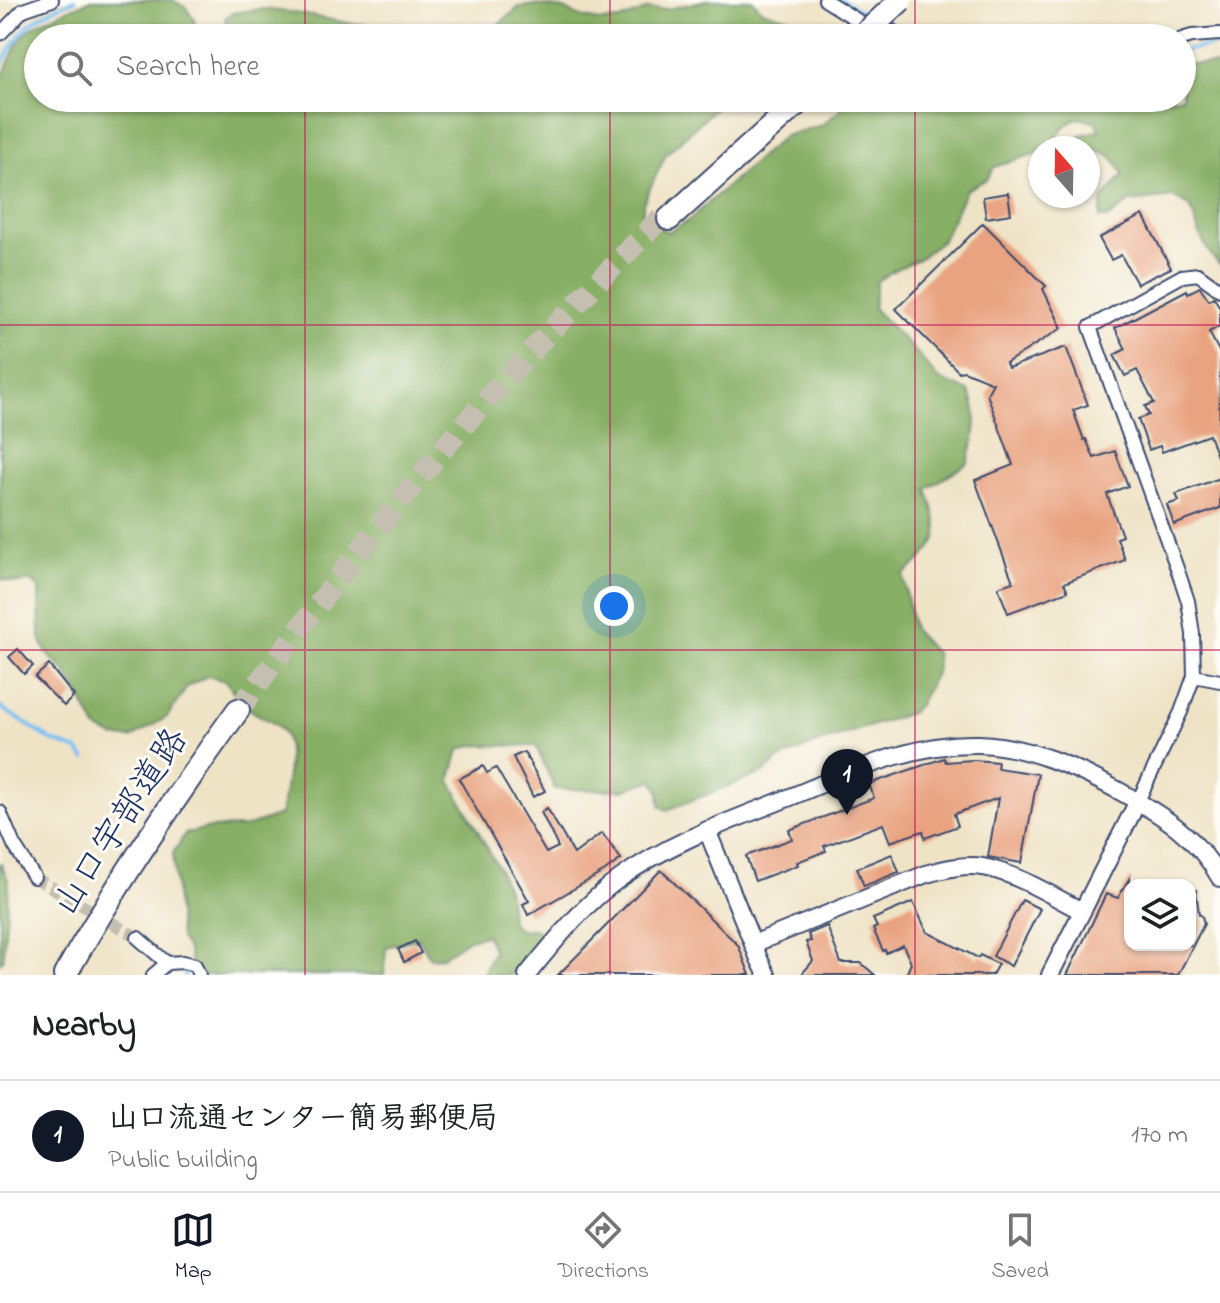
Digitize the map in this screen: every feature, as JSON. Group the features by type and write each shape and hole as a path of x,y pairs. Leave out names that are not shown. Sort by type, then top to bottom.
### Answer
{"highway":[{"path":"875,24 901,0"},
{"path":"884,24 910,0"},
{"path":"778,112 667,217 787,112"},
{"name":"山口宇部道路","path":"65,975 101,911 171,804 242,713 142,865 77,975"},
{"path":"54,975 101,911"}],"street":[{"path":"0,34 23,10 52,0"},
{"path":"825,0 863,24"},
{"path":"1196,36 1220,34"},
{"path":"1050,975 1181,712 1194,676 1188,601 1090,327 1182,276 1198,274 1220,290"},
{"path":"1194,676 1220,681"},
{"path":"527,975 592,901 618,880 670,847 880,761 934,746 1004,746 1031,752 1092,776 1167,817 1195,844 1220,878"},
{"path":"0,812 14,845 34,877"},
{"path":"707,830 767,975"},
{"path":"753,944 944,869 981,867 1005,873 1082,911"},
{"path":"138,938 167,963"},
{"path":"153,975 167,963 189,962 195,965 199,975"}],"green space":[{"path":"91,0 173,0 186,8 195,24 40,24"},
{"path":"707,0 753,0 761,10 792,19 795,24 499,24 519,7 536,5 564,9 600,21 620,20 648,9 668,9"},
{"path":"261,9 360,24 226,24 225,18 233,13"},
{"path":"24,35 24,112 711,112 666,154 643,203 643,218 668,232 689,220 784,136 822,125 838,112 1196,112 1196,64 1210,64 1220,66 1220,265 1205,245 1190,206 1173,197 1129,202 1109,218 1100,218 1102,200 1123,175 1116,162 1100,151 1100,136 1080,136 1099,131 1096,121 1076,118 1057,136 1028,136 1028,156 994,167 987,179 966,190 943,239 919,259 877,281 873,308 938,379 969,391 976,418 968,463 927,489 937,535 923,557 903,575 913,629 936,654 937,669 919,705 910,713 781,758 763,773 667,810 660,806 659,791 653,780 623,790 555,789 536,746 472,745 459,750 450,781 499,869 509,895 511,922 520,930 535,929 544,936 511,975 482,975 494,951 486,935 469,939 442,957 430,958 419,938 386,947 384,975 193,975 188,950 180,939 173,853 186,833 210,828 246,827 280,815 288,771 288,747 281,729 246,706 226,681 207,676 188,686 167,717 131,738 114,737 96,728 77,690 65,671 47,654 40,638 39,588 33,581 16,583 0,579 0,83"},
{"path":"0,862 9,882 3,960 0,963"}],"building":[{"path":"1008,193 1011,214 986,218 983,197"},
{"path":"1143,215 1171,268 1137,284 1121,255 1111,260 1099,238"},
{"path":"983,223 1046,286 1043,289 1062,328 1006,363 1008,368 1066,347 1088,405 1073,410 1084,440 1094,458 1115,451 1128,486 1107,494 1122,536 1117,538 1125,560 1064,583 1068,591 1008,613 998,587 1013,582 975,480 1013,465 987,394 993,383 964,371 959,372 896,309"},
{"path":"1200,287 1209,300 1214,297 1220,308 1220,326 1209,332 1220,353 1219,462 1209,435 1162,452 1160,446 1149,450 1138,419 1149,415 1145,406 1154,403 1137,370 1125,376 1114,355 1126,349 1115,328 1187,290 1188,293"},
{"path":"1220,478 1220,508 1174,525 1167,505 1179,501 1176,494"},
{"path":"18,649 33,666 24,674 9,657"},
{"path":"49,665 74,696 64,706 35,677"},
{"path":"524,752 545,791 533,797 513,757"},
{"path":"944,758 946,762 998,762 997,768 1038,774 1022,863 988,857 998,798 954,814 958,826 925,838 923,831 890,842 883,824 824,846 826,851 755,881 746,856 792,839 789,830 874,798 869,784"},
{"path":"483,766 487,773 496,768 546,853 558,847 541,812 547,808 574,854 602,833 621,859 528,915 523,904 529,901 459,779"},
{"path":"892,854 899,872 864,886 857,868"},
{"path":"661,870 738,945 750,975 558,975"},
{"path":"1124,888 1124,951 1190,951 1178,975 1067,975 1106,894 1118,898"},
{"path":"1196,890 1199,914 1204,924 1196,940"},
{"path":"1022,900 1040,909 1011,966 993,956"},
{"path":"913,902 927,932 978,958 980,955 998,964 992,975 906,975 911,963 903,945 886,953 883,951 873,929 877,927 873,919"},
{"path":"827,926 841,963 861,963 875,975 801,975 813,961 806,942 811,941 808,934"},
{"path":"415,941 421,953 404,962 398,949"}],"waterway":[{"path":"30,24 74,0"},
{"path":"841,0 868,19"},
{"path":"0,67 24,30"},
{"path":"1196,48 1220,44"},
{"path":"0,707 51,740 77,750 85,759"},
{"path":"184,966 185,975"}],"tunnel":[{"path":"238,710 369,539 452,439 530,353 664,215"},
{"path":"34,877 138,938"}],"place":[{"name":"山口流通センター簡易郵便局","path":"847,815"}]}
